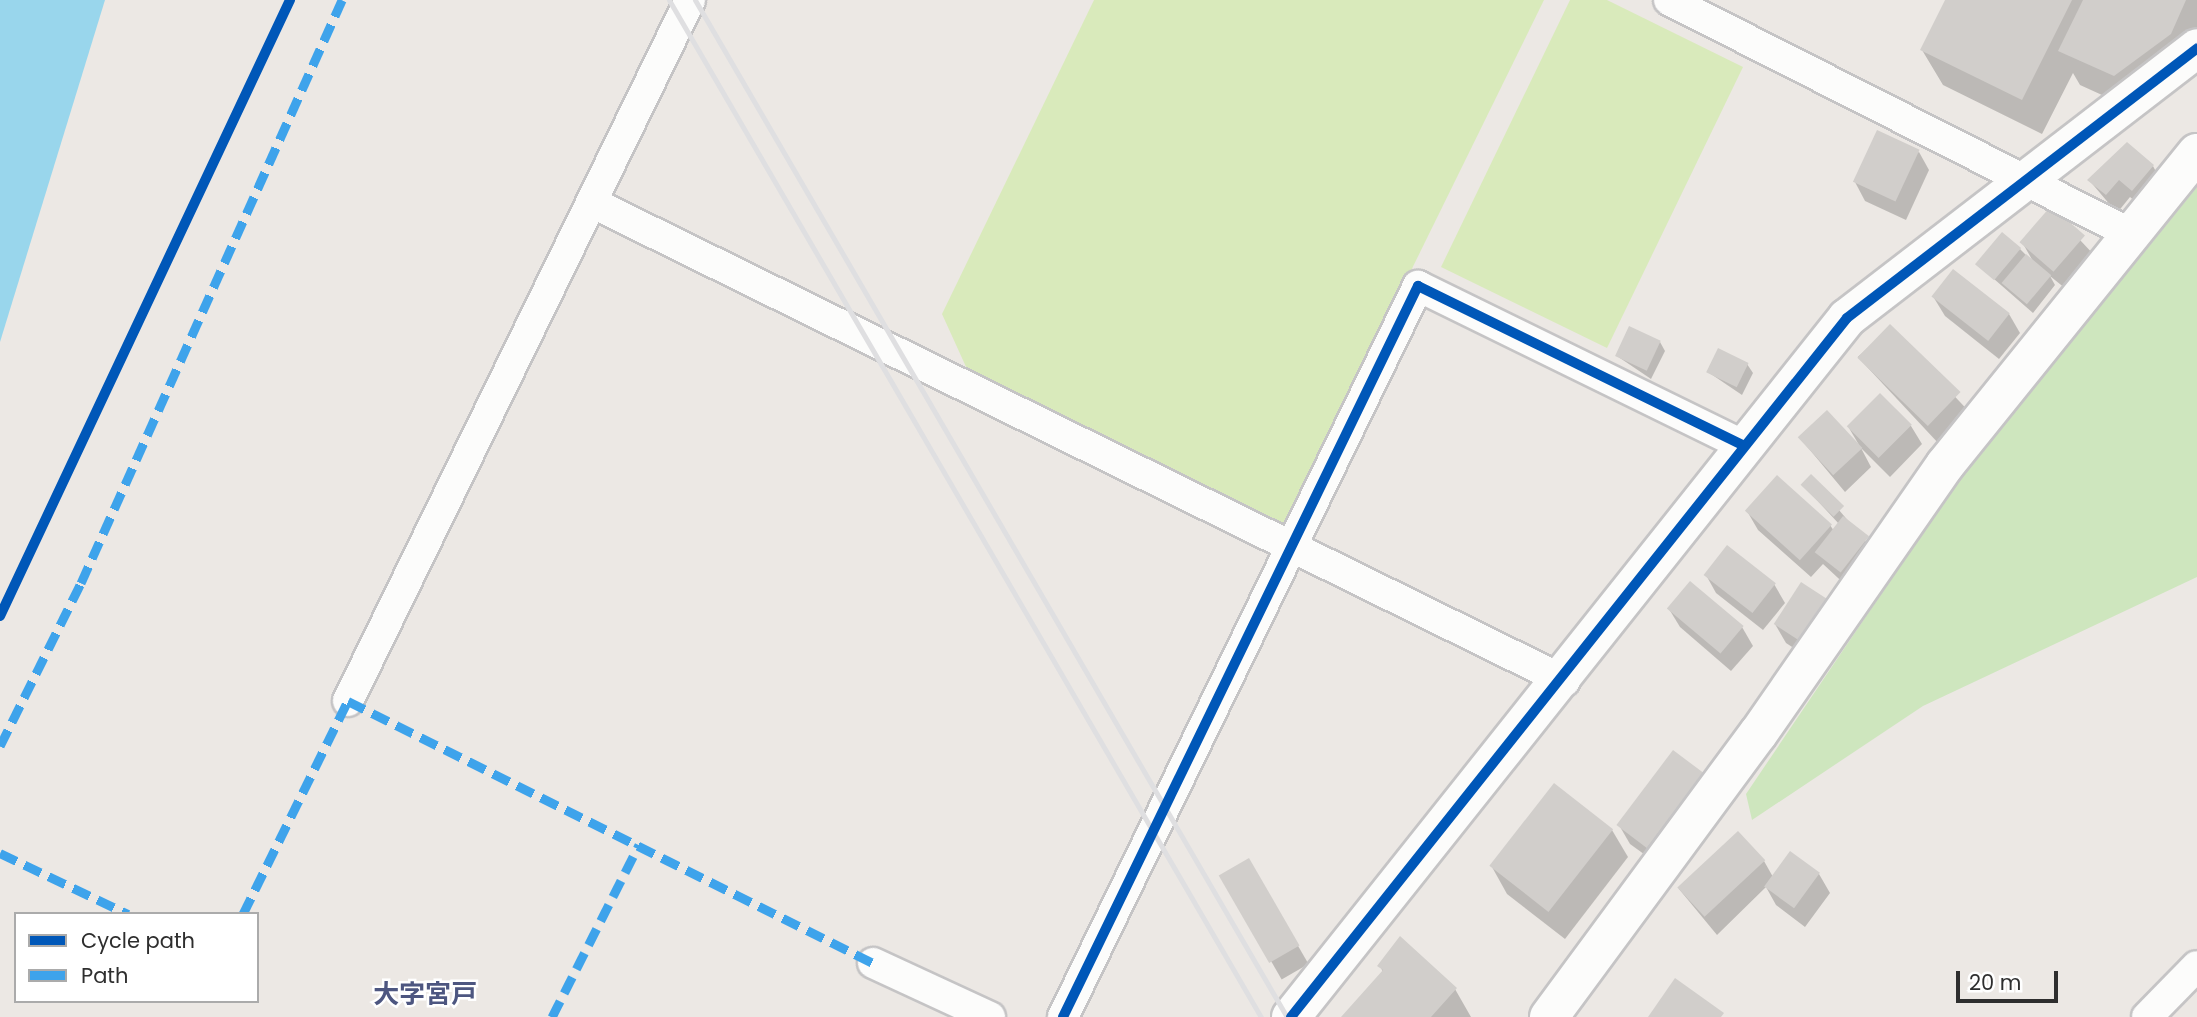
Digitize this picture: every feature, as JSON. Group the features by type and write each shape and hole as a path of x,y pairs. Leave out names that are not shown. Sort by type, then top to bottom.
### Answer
{"street":[{"path":"348,701 690,0"},
{"path":"1669,0 2131,234"},
{"path":"1292,1017 1565,681 1744,446 1847,318 2197,48"},
{"path":"1549,1017 1758,734 1945,465 2197,153"},
{"path":"593,203 1565,681"},
{"path":"1063,1017 1295,550 1418,286 1744,446"},
{"path":"873,962 990,1017"},
{"path":"2147,1017 2197,967"}],"green space":[{"path":"1094,0 1544,0 1286,525 967,369 942,314"},
{"path":"1570,0 1607,0 1743,67 1607,348 1441,267"},
{"path":"2197,187 2197,577 1923,706 1752,820 1746,794 1954,486"}],"water":[{"path":"0,0 105,0 0,342"}],"building":[{"path":"1945,0 2072,0 2022,100 1920,50"},
{"path":"2083,0 2186,0 2171,34 2114,76 2058,51"},
{"path":"1877,130 1920,150 1896,202 1853,182"},
{"path":"2127,142 2154,165 2132,191 2119,180 2106,195 2087,180"},
{"path":"2051,206 2085,236 2053,272 2020,242"},
{"path":"2002,232 2021,248 1994,280 1975,264"},
{"path":"2026,254 2051,275 2027,304 2002,283"},
{"path":"1953,269 2010,313 1988,341 1931,297"},
{"path":"1890,324 1960,392 1928,426 1857,358"},
{"path":"1629,326 1661,341 1647,371 1615,356"},
{"path":"1718,348 1749,363 1737,387 1706,372"},
{"path":"1880,393 1912,425 1879,458 1847,426"},
{"path":"1827,410 1862,448 1833,475 1798,437"},
{"path":"1811,474 1844,506 1834,517 1801,485"},
{"path":"1777,475 1832,525 1800,560 1745,511"},
{"path":"1843,516 1869,536 1841,573 1815,552"},
{"path":"1727,545 1776,583 1752,613 1704,575"},
{"path":"1690,581 1744,626 1720,654 1667,609"},
{"path":"1801,582 1829,600 1801,642 1774,624"},
{"path":"1673,750 1703,773 1647,848 1616,825"},
{"path":"1554,783 1613,829 1548,912 1489,866"},
{"path":"1738,831 1765,860 1705,917 1677,888"},
{"path":"1790,851 1820,873 1794,908 1764,887"},
{"path":"1249,858 1300,945 1269,963 1219,876"},
{"path":"1400,936 1457,988 1431,1017 1341,1017 1383,970 1377,966"},
{"path":"1675,978 1724,1013 1721,1017 1648,1017"}],"railway":[{"path":"669,0 1261,1017"},
{"path":"695,0 1287,1017"}],"marked path":[{"path":"0,746 81,583 342,0"},
{"path":"244,912 348,701 873,963"},
{"path":"552,1017 639,845"},
{"path":"0,853 124,912"}],"cycle path":[{"path":"0,616 290,0"},
{"path":"1291,1017 1847,318 2197,48"},
{"path":"1063,1017 1418,286 1744,446"}],"district":[{"name":"大字宮戸","path":"425,995"}]}
